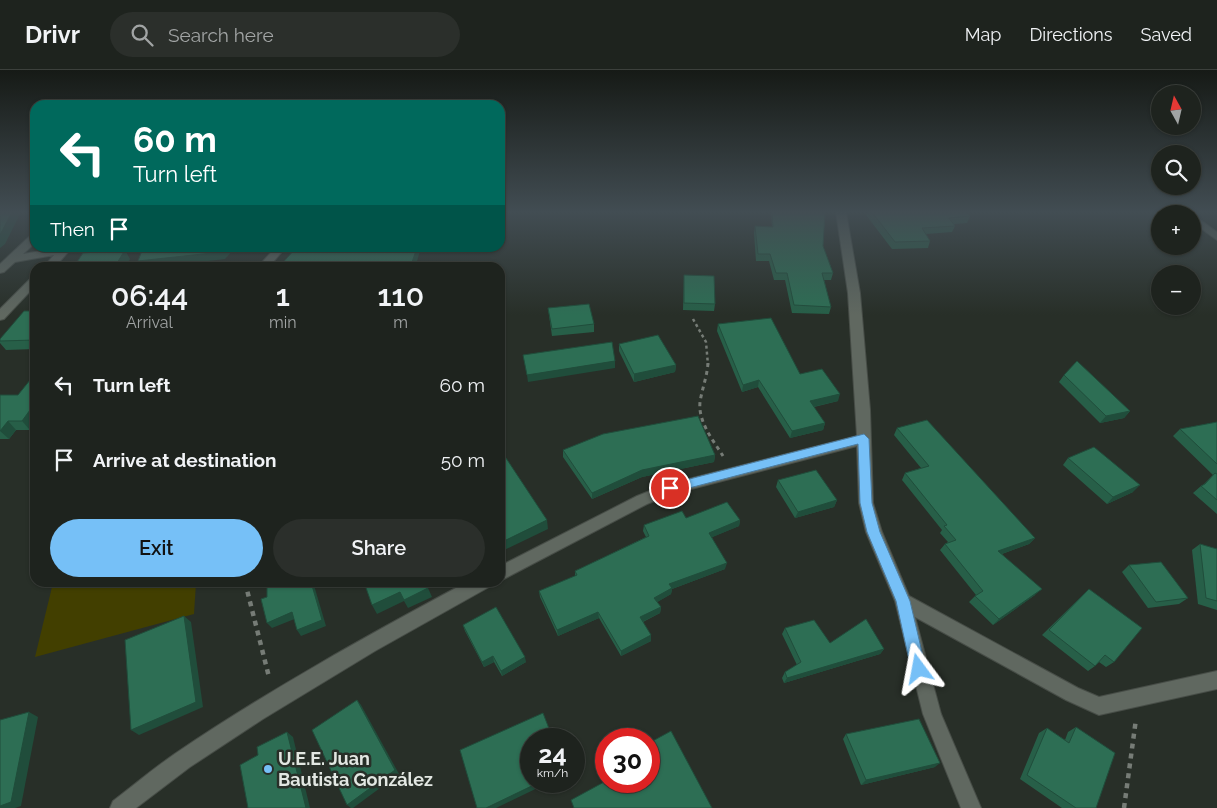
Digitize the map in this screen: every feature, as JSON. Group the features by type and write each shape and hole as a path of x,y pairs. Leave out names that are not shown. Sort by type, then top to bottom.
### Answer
{"street":[{"path":"0,270 25,246"},
{"path":"847,246 854,293 863,410 866,503 874,532 903,601 932,714 971,808"},
{"path":"12,259 49,252"},
{"path":"55,262 66,252"},
{"path":"267,262 276,252"},
{"path":"0,316 30,285"},
{"path":"505,571 642,500 670,488 864,439"},
{"path":"120,808 182,761 275,702 474,587"},
{"path":"903,601 1072,694 1099,706 1217,680"}],"path":[{"path":"693,319 701,328 710,356 700,406 701,414 732,472"},
{"path":"246,587 275,702"},
{"path":"1124,808 1139,697"}],"shaded area":[{"path":"52,587 196,587 194,614 35,657"}],"building":[{"path":"757,246 823,246 833,273 822,273 831,307 794,305 787,273 776,273 770,254 758,254"},
{"path":"124,252 118,262 77,262 83,253"},
{"path":"141,252 221,252 138,261"},
{"path":"292,252 416,252 412,262 283,262"},
{"path":"684,275 714,276 715,304 684,303"},
{"path":"589,304 594,324 552,329 548,308"},
{"path":"24,311 30,311 30,340 0,341"},
{"path":"771,318 800,374 822,369 840,394 810,401 825,423 792,431 759,380 743,385 718,324"},
{"path":"658,335 676,365 634,374 619,344"},
{"path":"612,342 615,361 527,375 523,355"},
{"path":"1077,361 1130,411 1106,416 1064,375"},
{"path":"30,380 30,410 22,421 8,421 0,431 0,395 18,395"},
{"path":"698,416 715,455 642,470 592,493 563,450 603,434"},
{"path":"927,420 1035,538 998,551 1042,589 999,619 975,596 983,591 945,544 956,540 944,526 947,525 905,473 929,466 897,428"},
{"path":"1217,422 1217,464 1180,429"},
{"path":"1094,447 1140,485 1113,497 1068,458"},
{"path":"505,457 547,520 505,541"},
{"path":"816,470 837,500 798,512 778,480"},
{"path":"1215,473 1217,474 1217,500 1201,486"},
{"path":"727,502 740,520 709,533 727,563 669,584 672,588 654,598 661,607 640,617 651,635 621,651 598,612 557,630 539,591 577,575 575,571 649,536 644,525 682,511 686,518"},
{"path":"1200,544 1217,549 1217,601 1206,598"},
{"path":"1161,562 1188,598 1156,602 1129,565"},
{"path":"267,587 312,587 322,620 297,630 292,612 267,623 261,599 267,597"},
{"path":"366,587 428,588 404,600 400,592 372,605"},
{"path":"1089,589 1142,628 1114,662 1105,655 1095,666 1049,630"},
{"path":"496,607 525,657 501,671 493,656 482,662 463,625"},
{"path":"184,616 196,702 131,730 125,640"},
{"path":"866,619 884,649 787,678 785,672 801,662 785,628 814,620 830,643"},
{"path":"357,700 395,770 347,805 312,730"},
{"path":"29,712 11,802 0,806 0,720"},
{"path":"543,713 549,728 520,728 520,792 486,808 477,808 460,750"},
{"path":"919,719 940,763 866,780 846,734"},
{"path":"1076,727 1115,753 1096,808 1076,808 1027,775 1047,728 1069,743"},
{"path":"671,731 712,808 574,808 571,800 595,787 595,793 660,793 660,737"},
{"path":"287,732 306,808 248,808 240,765 258,755 257,747"}],"place":[{"name":"U.E.E. Juan Bautista González","path":"268,769"}],"route":[{"path":"670,488 864,439 866,503 874,532 903,601 919,669"}]}
